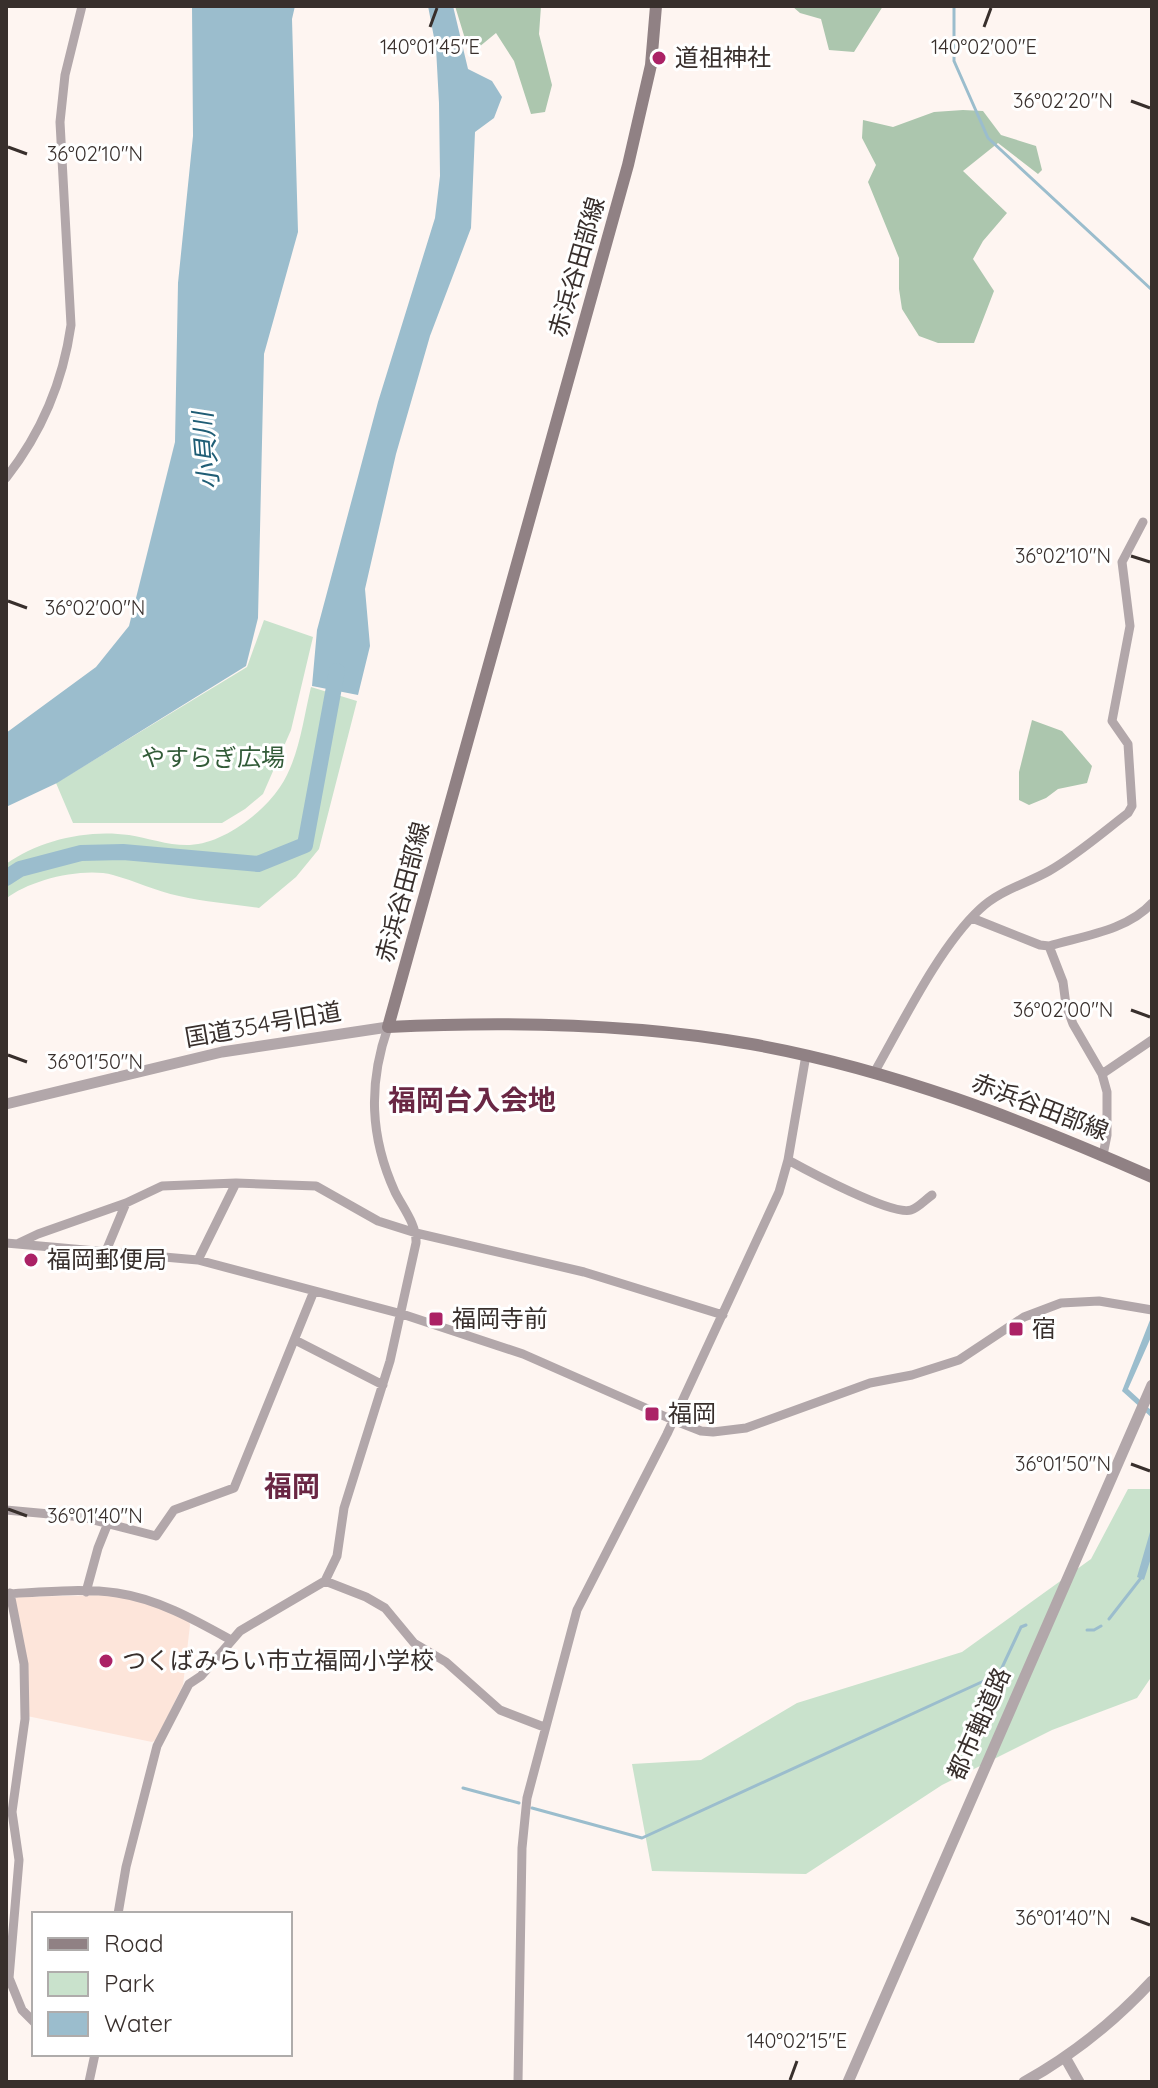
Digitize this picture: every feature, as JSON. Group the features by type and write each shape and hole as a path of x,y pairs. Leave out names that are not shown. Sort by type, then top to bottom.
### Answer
{"main road":[{"name":"赤浜谷田部線","path":"656,6 651,65 628,165 388,1027 520,1024 629,1028 806,1055 974,1104 1152,1177"}],"street":[{"path":"6,478 25,453 53,401 66,357 71,325 60,122 65,75 82,6"},
{"path":"874,1073 927,980 972,918 1003,893 1070,857 1128,813 1132,806 1128,744 1112,721 1130,626 1122,562 1143,522"},
{"path":"972,918 1049,946 1130,922 1142,915 1152,903"},
{"path":"1049,946 1063,982 1066,1005 1073,1024 1102,1074 1109,1103 1103,1155"},
{"path":"118,1912 126,1867 162,1732 189,1684 201,1676 240,1631 325,1581 337,1556 344,1508 402,1314 416,1233 393,1188 375,1131 373,1093 376,1069 388,1027"},
{"name":"国道354号旧道","path":"6,1104 222,1052 388,1027"},
{"path":"1102,1074 1152,1040"},
{"path":"518,2082 522,1848 527,1798 544,1727 577,1610 673,1420 779,1192 788,1160 806,1055"},
{"path":"788,1160 870,1200 897,1209 911,1210 932,1195"},
{"path":"198,1260 236,1183"},
{"path":"19,1243 126,1203 162,1186 236,1183 316,1186 378,1221 416,1233 584,1272 723,1315"},
{"path":"106,1251 126,1203"},
{"path":"6,1243 198,1260 402,1314 523,1354 701,1431 727,1432 746,1428 870,1383 912,1375 959,1360 1024,1317 1061,1303 1099,1301 1152,1310"},
{"path":"6,1510 82,1517 156,1536 174,1510 234,1488 314,1291"},
{"path":"295,1340 383,1385"},
{"name":"都市軸道路","path":"848,2082 1152,1385"},
{"path":"86,1592 108,1523"},
{"path":"325,1581 385,1608 414,1643 446,1662 500,1710 544,1727"},
{"path":"32,2020 22,2010 9,1978 19,1860 12,1812 25,1719 24,1664 8,1594 115,1593 179,1612 231,1640"},
{"path":"1024,2082 1066,2059 1100,2032 1152,1981"},
{"path":"89,2082 95,2056"},
{"path":"1066,2059 1079,2082"}],"shaded area":[{"name":"つくばみらい市立福岡小学校","path":"107,1595 143,1601 189,1621 183,1685 156,1740 152,1742 27,1716 14,1600 17,1597"}],"green space":[{"path":"455,6 541,6 539,34 552,85 545,112 531,114 514,61 496,33 479,47 466,42"},
{"path":"792,6 883,6 854,52 829,50 821,19 800,13"},
{"path":"983,111 1001,135 1036,146 1042,170 1038,174 998,143 963,171 1007,213 983,241 973,259 994,291 974,343 938,343 919,336 902,309 899,258 868,182 876,165 862,138 863,120 893,127 934,112"},
{"name":"やすらぎ広場","path":"264,620 313,637 291,730 263,794 222,823 73,823 56,783 247,667"},
{"path":"311,687 357,701 319,849 296,877 259,908 179,896 101,873 72,874 42,881 6,899 6,864 33,848 64,838 113,834 190,845 215,839 240,826 263,807 286,776 300,739"},
{"path":"1032,720 1062,731 1092,766 1087,783 1058,789 1029,805 1019,800 1019,772"},
{"path":"1128,1489 1152,1489 1152,1676 1137,1698 1052,1730 942,1785 806,1874 652,1871 632,1764 701,1760 797,1703 962,1652 1091,1559"}],"water":[{"name":"小貝川","path":"192,6 295,6 292,19 298,232 264,354 258,618 246,666 57,783 6,807 6,733 96,667 129,626 175,442 178,283 193,136"},
{"path":"428,6 453,6 468,69 492,81 502,97 494,118 475,132 471,228 430,336 396,454 365,589 370,646 358,695 312,686 317,630 378,402 435,218 440,176 439,103 436,48"},
{"path":"1152,1315 1152,1335 1128,1389 1152,1411 1152,1418 1122,1391"},
{"path":"1152,1525 1152,1555 1144,1580 1137,1577"}],"waterway":[{"path":"954,6 954,61 988,138 1152,290"},
{"path":"6,878 20,869 81,853 123,852 258,864 305,845 337,671"},
{"path":"1109,1619 1141,1578"},
{"path":"532,1808 642,1838 999,1674 1021,1627 1026,1625"},
{"path":"1087,1630 1101,1626"},
{"path":"463,1788 519,1803"}],"place":[{"name":"道祖神社","path":"659,58"},
{"name":"福岡郵便局","path":"31,1260"},
{"name":"福岡寺前","path":"436,1319"},
{"name":"宿","path":"1016,1329"},
{"name":"福岡","path":"652,1414"},
{"name":"つくばみらい市立福岡小学校","path":"106,1661"}],"district":[{"name":"福岡台入会地","path":"472,1100"},
{"name":"福岡","path":"292,1486"}]}
